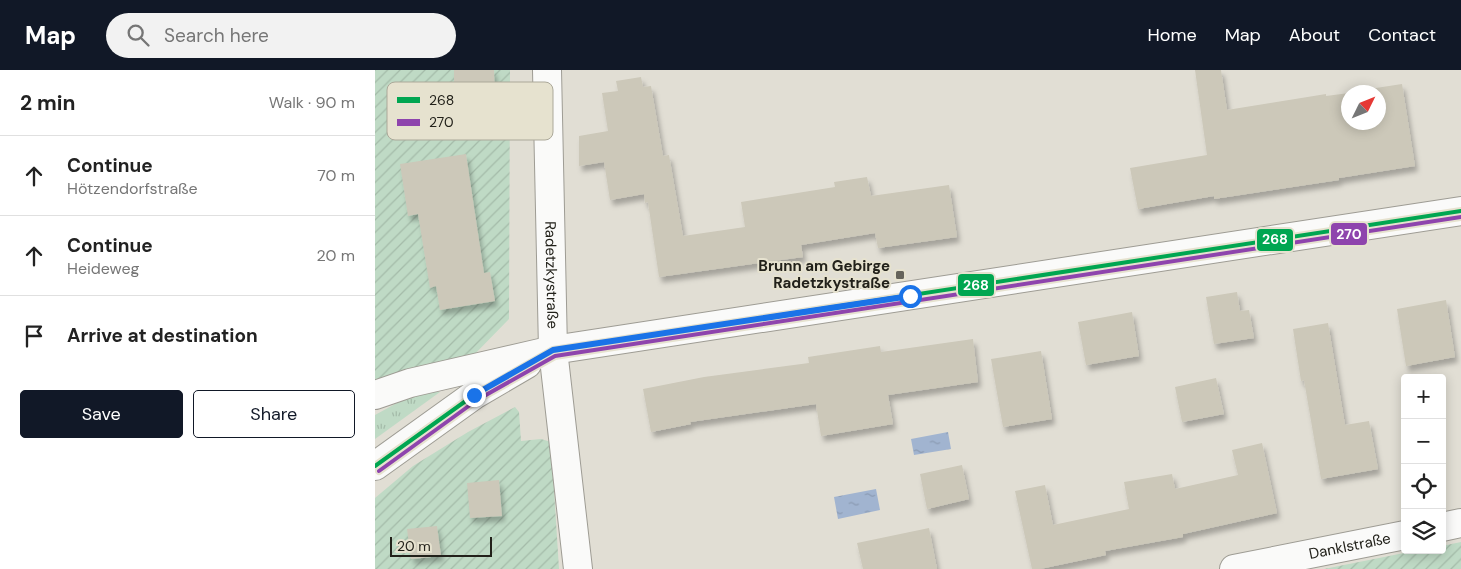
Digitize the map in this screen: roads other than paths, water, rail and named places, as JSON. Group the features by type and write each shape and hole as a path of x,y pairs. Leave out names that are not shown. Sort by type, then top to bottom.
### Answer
{"street":[{"name":"Radetzkystraße","path":"548,140 553,350 578,569"},
{"path":"375,395 411,383 553,350 1461,211"},
{"path":"375,466 474,395 553,350"},
{"path":"1446,526 1461,523"},
{"name":"Danklstraße","path":"1234,569 1401,535"}],"water":[{"path":"948,432 951,449 914,455 911,439"},
{"path":"876,489 880,510 838,519 834,497"}],"place":[{"name":"Brunn am Gebirge Radetzkystraße","path":"900,275"}]}
